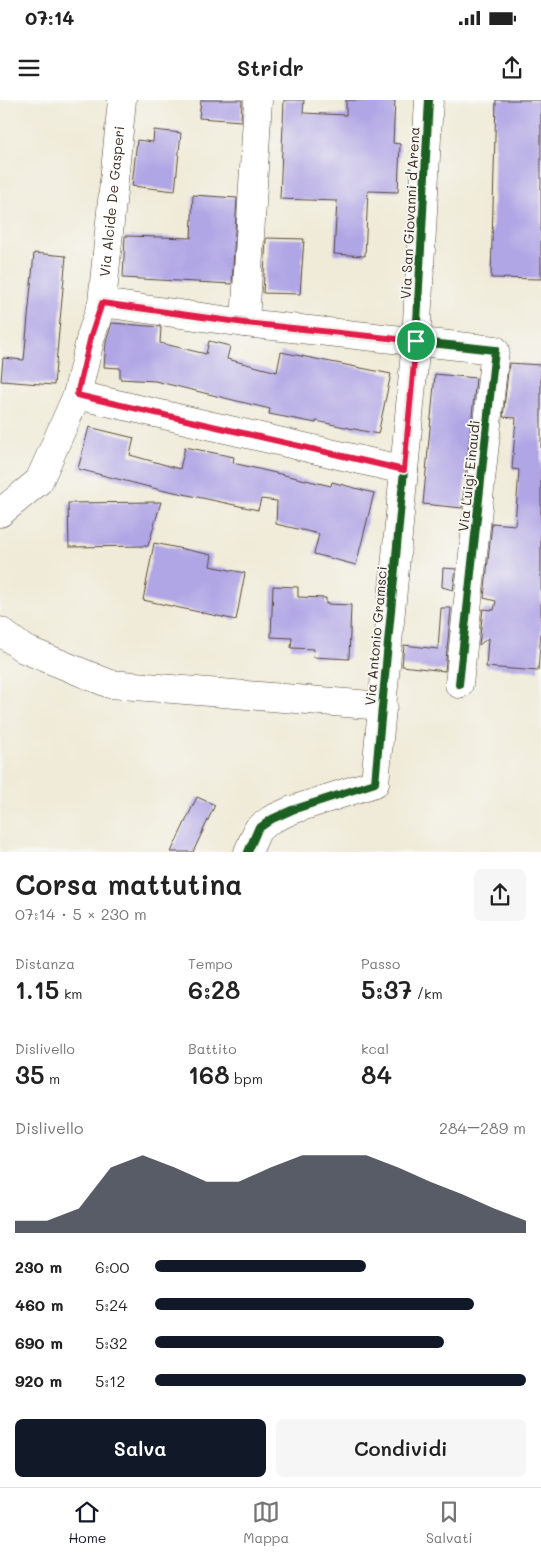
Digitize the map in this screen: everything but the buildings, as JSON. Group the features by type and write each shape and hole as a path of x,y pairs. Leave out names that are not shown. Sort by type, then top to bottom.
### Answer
{"street":[{"name":"Via Alcide De Gasperi","path":"102,303 122,100"},
{"path":"245,323 258,100"},
{"name":"Via San Giovanni d'Arena","path":"416,341 429,100"},
{"path":"0,513 39,481 77,395 91,336 102,303 245,323 416,341"},
{"name":"Via Antonio Gramsci","path":"248,852 258,829 272,819 292,810 375,783 416,341"},
{"name":"Via Luigi Einaudi","path":"416,341 495,350 459,684"},
{"path":"77,395 404,470"},
{"name":"Via Antonio Gramsci","path":"0,631 24,649 110,684 383,706"}],"cycle path":[{"path":"248,852 258,829 272,819 292,810 375,783 416,341 429,100"},
{"path":"102,303 245,323 495,350 459,684"}],"route":[{"path":"102,303 245,323 416,341 404,470 77,395 91,336 102,303"}]}
